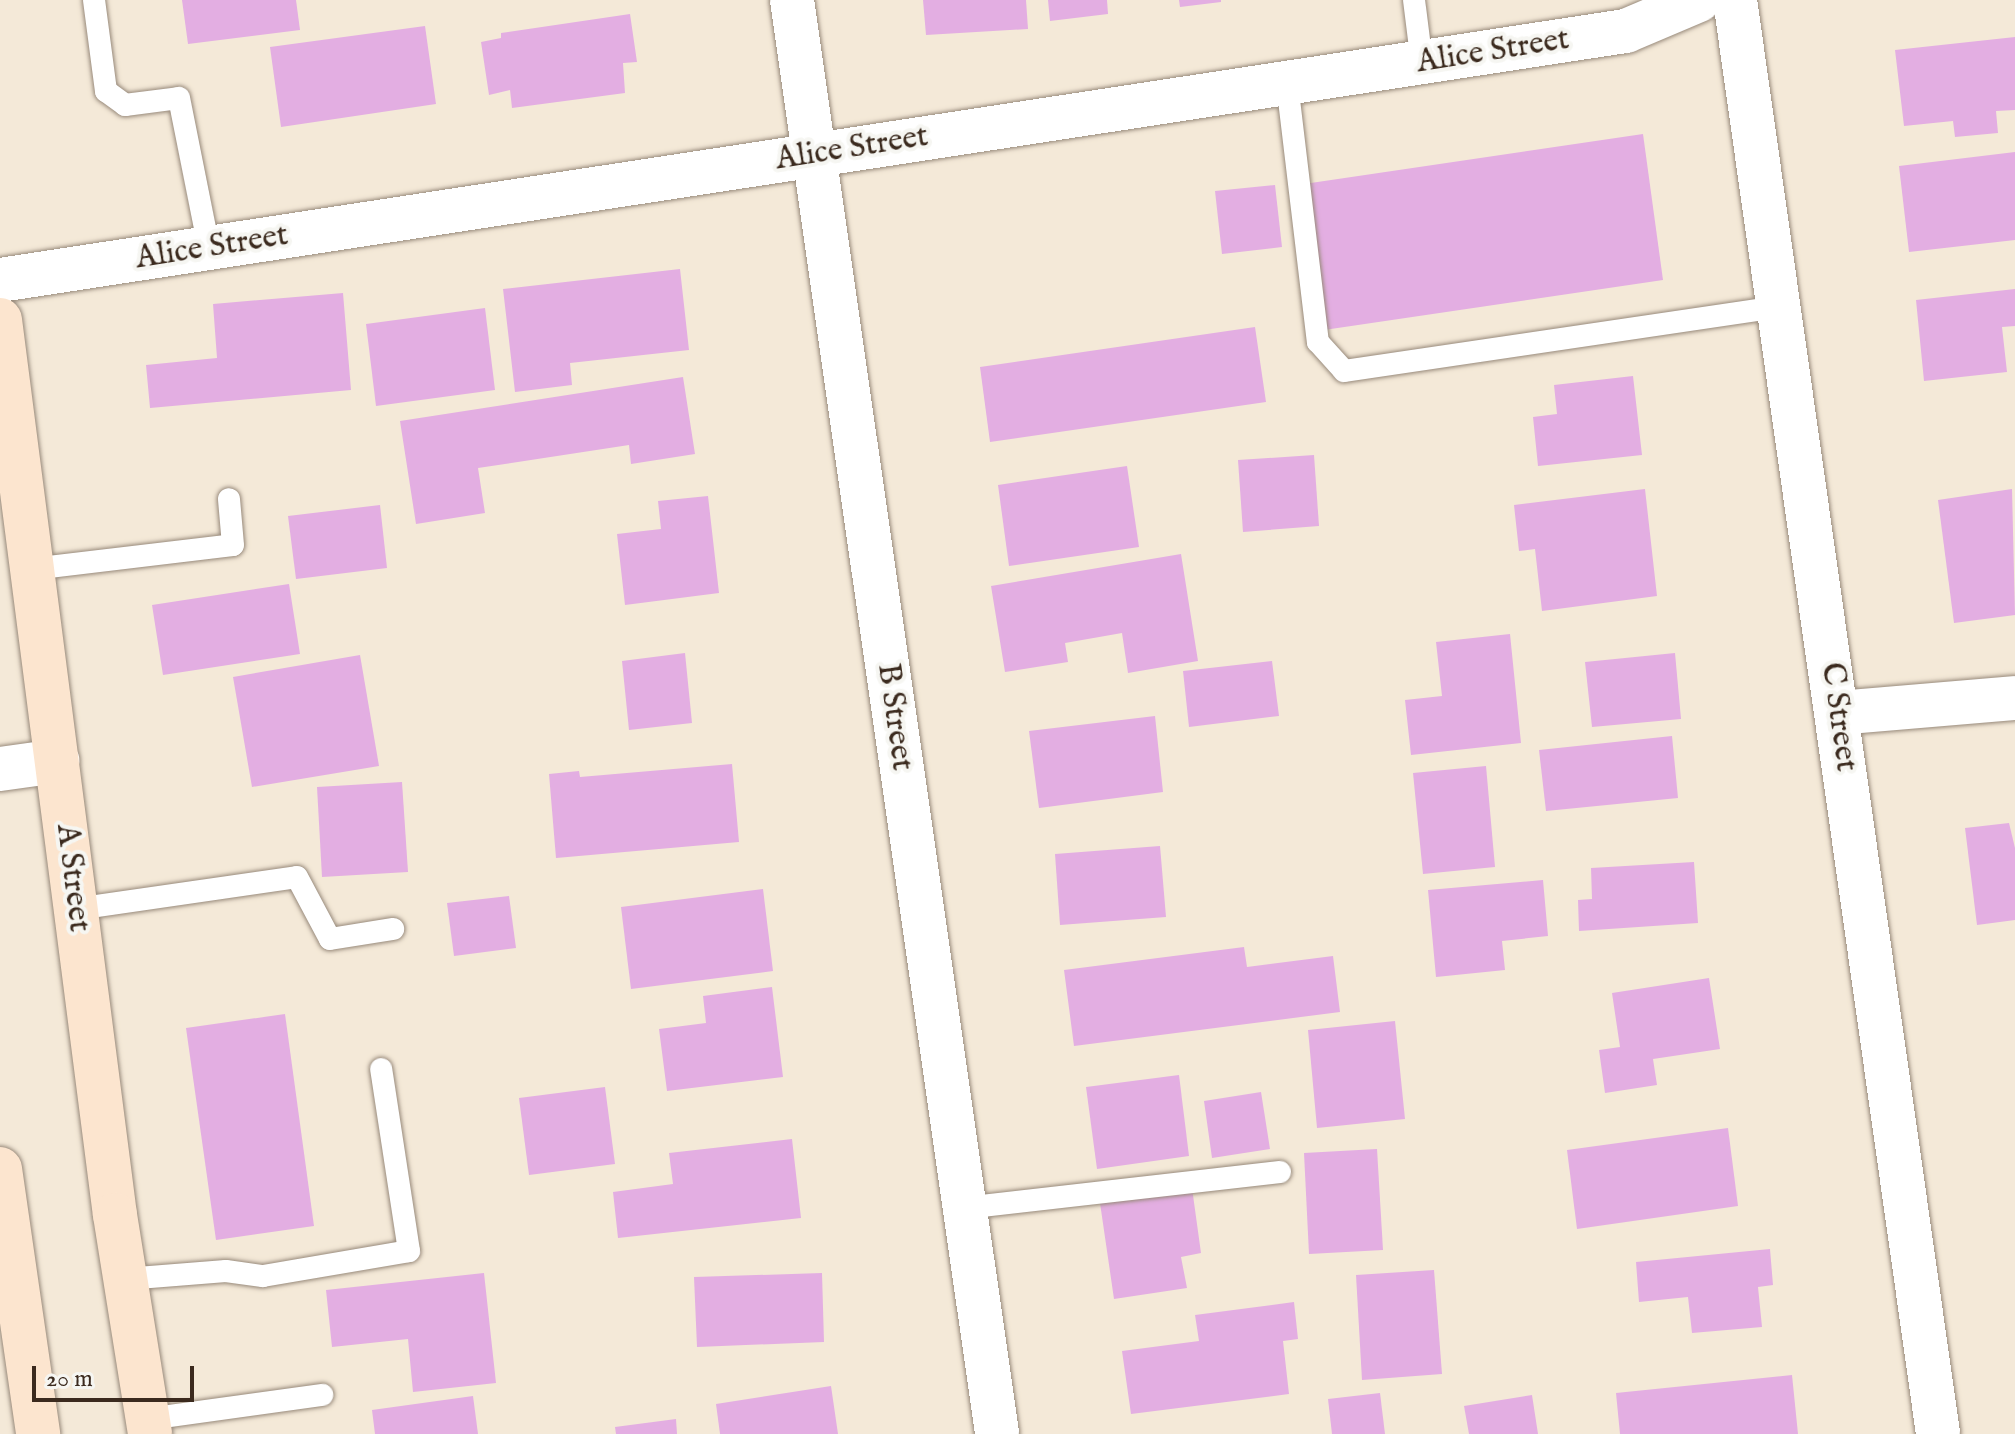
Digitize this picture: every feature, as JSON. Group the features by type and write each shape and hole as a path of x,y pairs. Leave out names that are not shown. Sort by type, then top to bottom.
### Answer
{"main road":[{"name":"A Street","path":"0,320 125,1279 149,1426"},
{"path":"0,1169 6,1253 38,1434"}],"street":[{"name":"B Street","path":"792,0 997,1434"},
{"name":"Alice Street","path":"0,280 1626,31 1699,0"},
{"name":"C Street","path":"1735,0 1938,1434"},
{"path":"1837,713 2015,698"},
{"path":"0,769 57,761"}],"lane":[{"path":"94,0 106,91 125,105 179,98 209,248"},
{"path":"1414,0 1422,63"},
{"path":"1287,83 1318,342 1344,371 1779,307"},
{"path":"32,569 233,545 229,499"},
{"path":"76,909 297,877 330,939 393,929"},
{"path":"125,1279 226,1271 263,1276 409,1251 381,1069"},
{"path":"964,1208 1280,1172"},
{"path":"149,1426 322,1395"}],"building":[{"path":"182,0 296,0 300,30 188,44"},
{"path":"923,0 1026,0 1028,29 926,35"},
{"path":"1048,0 1107,0 1108,14 1050,21"},
{"path":"1179,0 1221,0 1221,2 1180,7"},
{"path":"630,14 637,62 623,63 625,93 512,108 510,90 489,95 481,42 501,38 501,33"},
{"path":"425,26 436,104 281,127 270,47"},
{"path":"2015,37 2015,110 1996,111 1998,133 1955,137 1953,121 1904,126 1895,50"},
{"path":"1643,134 1663,280 1324,330 1304,184"},
{"path":"2015,152 2015,240 1909,252 1899,166"},
{"path":"1275,185 1282,247 1222,254 1215,191"},
{"path":"680,269 689,350 570,363 572,385 515,392 503,289"},
{"path":"2015,289 2015,326 2002,327 2007,372 1924,381 1916,300"},
{"path":"343,293 351,390 150,408 146,365 217,358 213,304"},
{"path":"485,308 495,390 376,406 366,324"},
{"path":"1255,327 1266,402 990,442 980,367"},
{"path":"1633,376 1642,455 1538,466 1533,417 1557,414 1554,385"},
{"path":"683,377 695,454 631,464 629,445 478,468 485,513 416,524 400,421"},
{"path":"1314,455 1319,526 1243,532 1238,460"},
{"path":"1127,466 1139,547 1009,566 998,485"},
{"path":"1645,489 1657,596 1542,611 1535,549 1519,551 1514,505"},
{"path":"2012,489 2015,615 1954,623 1938,500"},
{"path":"708,496 719,593 625,605 617,534 661,529 658,501"},
{"path":"380,505 387,568 296,579 288,516"},
{"path":"1181,554 1198,661 1128,673 1122,633 1065,643 1068,662 1005,672 991,586"},
{"path":"289,584 300,654 163,675 152,605"},
{"path":"1510,634 1521,743 1411,755 1405,700 1442,696 1436,642"},
{"path":"685,653 692,723 629,730 622,661"},
{"path":"1675,653 1681,719 1592,727 1585,662"},
{"path":"360,655 379,766 252,787 233,677"},
{"path":"1272,661 1279,716 1189,727 1183,671"},
{"path":"1155,716 1163,792 1039,808 1029,731"},
{"path":"1672,736 1678,798 1546,811 1539,750"},
{"path":"732,764 739,842 556,858 549,774 579,771 580,777"},
{"path":"1486,766 1495,867 1423,874 1413,773"},
{"path":"402,782 408,872 322,877 317,787"},
{"path":"2009,823 2015,848 2015,920 1977,925 1965,828"},
{"path":"1160,846 1166,917 1060,925 1055,854"},
{"path":"1694,862 1698,923 1579,931 1578,900 1592,899 1591,868"},
{"path":"1543,880 1548,936 1502,941 1505,970 1436,977 1428,890"},
{"path":"763,889 773,971 631,989 621,907"},
{"path":"509,896 516,948 454,956 447,903"},
{"path":"1244,947 1247,967 1333,956 1340,1012 1074,1046 1064,970"},
{"path":"1709,978 1720,1049 1653,1059 1657,1085 1605,1093 1599,1050 1620,1047 1612,993"},
{"path":"772,987 783,1077 667,1091 659,1029 706,1023 703,996"},
{"path":"285,1014 314,1226 216,1240 186,1028"},
{"path":"1395,1021 1405,1119 1317,1128 1308,1030"},
{"path":"1179,1075 1189,1156 1097,1169 1086,1087"},
{"path":"605,1087 615,1164 529,1175 519,1098"},
{"path":"1261,1092 1270,1149 1212,1158 1204,1101"},
{"path":"1728,1128 1738,1206 1577,1229 1567,1150"},
{"path":"792,1139 801,1218 618,1238 613,1192 673,1184 669,1153"},
{"path":"1377,1149 1383,1250 1309,1254 1304,1153"},
{"path":"1192,1188 1201,1253 1181,1257 1187,1288 1114,1299 1100,1203"},
{"path":"1770,1249 1773,1285 1758,1287 1762,1327 1692,1333 1688,1297 1639,1302 1636,1262"},
{"path":"1434,1270 1442,1374 1362,1380 1356,1275"},
{"path":"484,1273 496,1383 413,1392 408,1339 332,1347 326,1290"},
{"path":"822,1273 824,1342 697,1347 694,1277"},
{"path":"1294,1302 1298,1339 1283,1341 1289,1394 1131,1414 1122,1351 1199,1341 1195,1315"},
{"path":"1792,1375 1798,1434 1620,1434 1616,1393"},
{"path":"831,1386 838,1434 720,1434 716,1404"},
{"path":"1380,1393 1385,1434 1332,1434 1328,1399"},
{"path":"1532,1395 1538,1434 1469,1434 1464,1406"},
{"path":"473,1396 478,1434 375,1434 372,1410"},
{"path":"676,1419 677,1434 616,1434 615,1427"}]}
